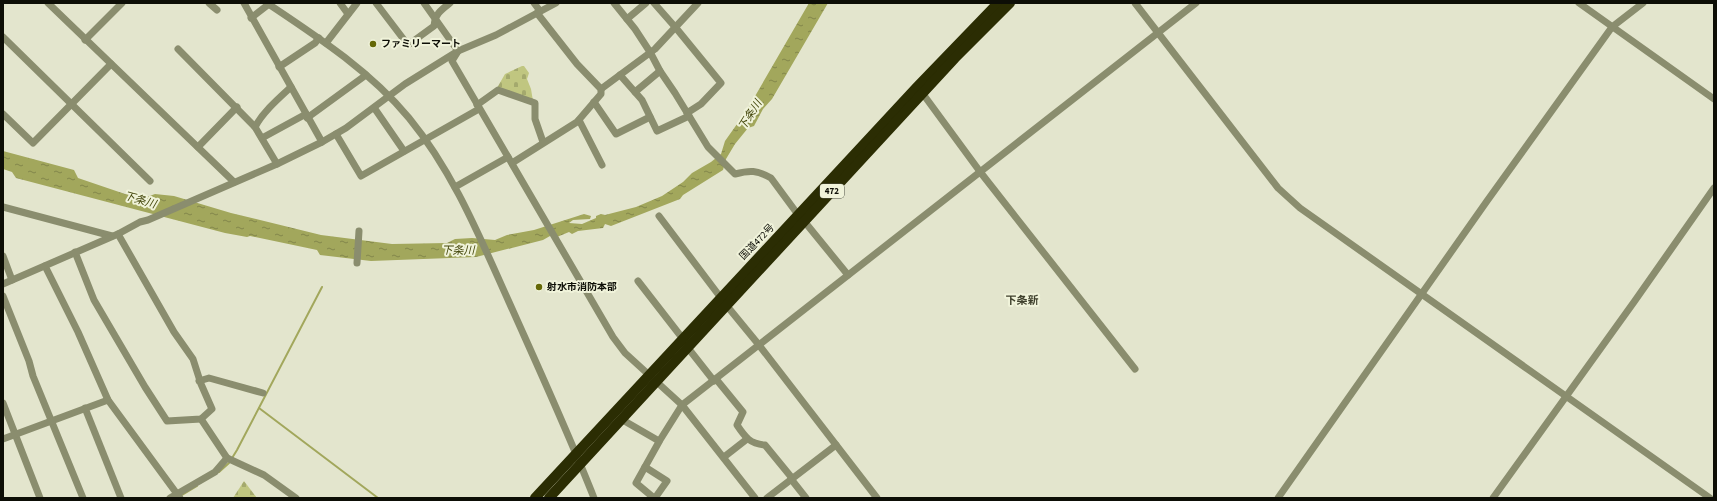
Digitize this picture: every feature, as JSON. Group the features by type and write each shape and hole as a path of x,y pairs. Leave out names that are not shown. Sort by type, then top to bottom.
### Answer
{"highway":[{"name":"国道472号","path":"802,219 917,87 998,3"},
{"name":"国道472号","path":"535,498 576,452 653,378 802,219 923,94 955,58 1010,3"},
{"name":"国道472号","path":"548,498 621,419 653,378"}],"street":[{"path":"48,3 234,182"},
{"path":"85,40 122,3"},
{"path":"209,3 217,10"},
{"path":"244,3 251,18 322,142"},
{"path":"340,3 348,14"},
{"path":"326,43 357,3"},
{"path":"376,3 408,45 434,26 435,18 440,10 450,3"},
{"path":"424,3 458,51"},
{"path":"455,187 510,160 579,120 602,94 601,89 577,64 538,12 534,3"},
{"path":"3,284 115,235 140,222 201,198 322,142 375,109 423,73 458,51 496,35 556,3"},
{"path":"614,3 650,52 660,71 710,149 735,174 748,170 764,174 771,178 802,219 848,275"},
{"path":"627,19 646,3"},
{"path":"620,75 642,100 657,131 688,114 701,104 721,83 654,3"},
{"path":"601,89 650,52 676,28 698,3"},
{"path":"1135,3 1278,188 1286,196 1300,208 1710,498"},
{"path":"645,467 667,481 654,498 636,483 659,441 682,406 1196,3"},
{"path":"1579,3 1612,28 1714,99"},
{"path":"1278,498 1612,28 1643,3"},
{"path":"251,18 268,4 319,38 366,75 389,97 408,117 425,140 455,187 476,228 576,452 594,498"},
{"path":"3,37 150,181"},
{"path":"279,67 315,43 319,38"},
{"path":"178,49 237,107 255,128 277,164"},
{"path":"458,51 452,61 613,338 625,353 682,406 724,457 755,498"},
{"path":"3,114 32,143 111,64"},
{"path":"635,92 660,71"},
{"path":"262,138 307,116 366,75"},
{"path":"255,128 258,121 291,87"},
{"path":"336,134 361,176 425,140 478,107 498,90 534,103 535,119 543,142"},
{"path":"923,94 981,173 1135,369"},
{"path":"594,102 616,134 650,117"},
{"path":"198,147 237,107"},
{"path":"375,109 404,151"},
{"path":"579,120 602,165"},
{"path":"1493,498 1714,188"},
{"path":"3,207 115,235 174,332 193,359 200,381 212,409 201,419 167,421 145,387 94,300 76,252"},
{"path":"659,216 877,498"},
{"path":"357,263 359,233"},
{"path":"3,256 12,280"},
{"path":"45,266 78,332 108,400 154,460 179,496"},
{"path":"638,282 685,344 743,412 737,425 747,440 765,445 806,498"},
{"path":"3,296 29,361 33,376 83,498"},
{"path":"200,381 209,378 263,393"},
{"path":"3,439 108,400"},
{"path":"3,404 40,498"},
{"path":"85,408 120,498"},
{"path":"201,419 227,458 264,475 296,498"},
{"path":"621,419 659,441"},
{"path":"724,457 747,440"},
{"path":"767,498 836,445"},
{"path":"170,498 179,496 216,472 227,458"}],"green space":[{"path":"524,66 529,73 527,79 531,89 533,101 497,88 505,74"},
{"path":"244,481 257,498 233,498"}],"water":[{"name":"下条川","path":"809,3 828,3 772,99 763,109 754,126 748,128 735,144 726,159 723,170 683,195 680,199 611,226 605,224 603,228 578,231 572,234 569,232 557,237 550,236 543,240 476,257 371,261 320,255 317,250 250,236 247,237 225,233 16,178 12,172 3,169 3,151 74,170 78,178 125,194 144,198 155,194 174,196 231,213 321,235 392,244 447,243 455,239 472,238 495,240 507,235 534,230 584,214 591,216 590,219 573,220 569,223 582,224 596,218 596,216 601,214 605,215 636,207 662,196 683,182 692,173 711,162 721,154 725,141 747,110"}],"waterway":[{"path":"219,472 229,463 237,450 322,287"},
{"path":"259,408 378,498"},
{"path":"182,495 197,486"}],"place":[{"name":"ファミリーマート","path":"373,44"},
{"name":"射水市消防本部","path":"539,287"}],"district":[{"name":"下条新","path":"1022,300"}]}
